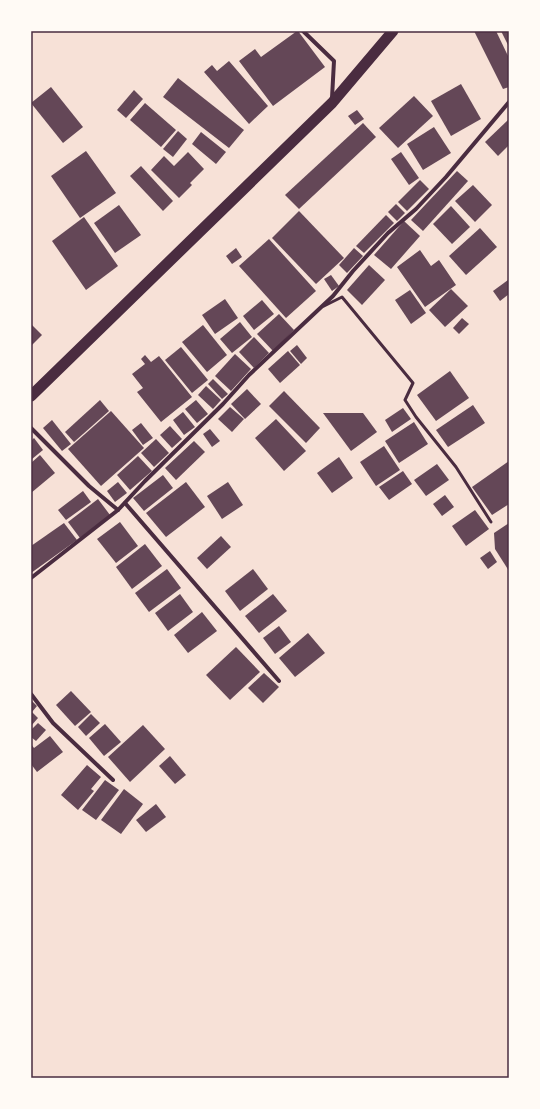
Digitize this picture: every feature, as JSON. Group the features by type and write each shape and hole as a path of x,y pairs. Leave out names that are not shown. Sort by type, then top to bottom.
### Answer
{"highway":[{"path":"31,396 332,103 393,31"}],"street":[{"path":"303,31 334,61 332,103"},
{"path":"31,578 118,510 223,404 249,375 276,352 333,296 353,271 388,233 416,209 446,177 509,102"},
{"path":"31,428 89,486 118,510"},
{"path":"125,503 279,681"},
{"path":"31,694 53,724 113,780"}],"lane":[{"path":"320,308 342,297 412,383 405,400 416,418 456,467 491,522"}],"building":[{"path":"297,31 325,67 273,106 239,61 255,49 261,57"},
{"path":"474,31 496,31 509,58 509,87 503,89"},
{"path":"501,31 509,31 509,47"},
{"path":"229,61 268,106 249,124 204,72 212,65 217,71"},
{"path":"178,78 244,130 229,148 163,97"},
{"path":"461,84 481,119 451,136 431,101"},
{"path":"51,87 83,127 63,143 31,103"},
{"path":"134,90 143,99 126,118 117,110"},
{"path":"414,96 433,116 398,148 379,128"},
{"path":"145,103 176,130 161,147 130,120"},
{"path":"357,110 364,119 355,125 348,116"},
{"path":"509,119 509,145 498,156 485,142"},
{"path":"363,123 376,137 299,209 285,195"},
{"path":"434,127 451,153 423,170 407,144"},
{"path":"178,131 187,139 173,157 163,149"},
{"path":"201,132 226,152 216,164 192,144"},
{"path":"86,151 116,193 80,218 51,176"},
{"path":"188,152 204,169 190,183 192,185 179,198 151,170 164,156 174,166"},
{"path":"401,152 419,178 409,185 391,159"},
{"path":"141,166 173,201 163,211 130,176"},
{"path":"457,171 468,181 423,231 411,220"},
{"path":"420,180 429,189 407,211 398,202"},
{"path":"473,185 492,205 475,222 455,201"},
{"path":"396,204 405,213 397,221 388,212"},
{"path":"119,205 141,235 115,253 94,223"},
{"path":"451,206 470,227 452,244 433,224"},
{"path":"299,211 344,258 316,284 272,238"},
{"path":"386,215 394,223 364,253 356,246"},
{"path":"84,217 118,266 86,290 52,241"},
{"path":"404,221 420,236 391,269 374,255"},
{"path":"480,228 497,247 466,275 449,256"},
{"path":"269,239 316,291 286,318 239,266"},
{"path":"236,248 242,257 232,264 226,256"},
{"path":"354,248 363,256 347,273 339,265"},
{"path":"420,250 431,266 439,260 456,285 425,307 397,267"},
{"path":"369,265 385,280 362,305 347,290"},
{"path":"331,275 339,286 332,291 324,279"},
{"path":"508,280 509,294 500,301 493,291"},
{"path":"451,289 468,306 445,327 429,310"},
{"path":"410,290 426,313 411,324 395,300"},
{"path":"225,299 238,318 215,334 202,315"},
{"path":"262,300 274,314 254,330 243,316"},
{"path":"279,314 294,330 273,351 257,334"},
{"path":"462,318 469,324 459,334 453,328"},
{"path":"240,322 252,337 232,353 220,339"},
{"path":"31,324 42,335 31,346"},
{"path":"203,325 227,355 207,372 182,342"},
{"path":"254,337 269,353 254,368 239,352"},
{"path":"297,345 307,358 301,364 290,351"},
{"path":"181,347 208,380 192,393 165,360"},
{"path":"288,351 300,365 280,383 268,369"},
{"path":"235,354 251,369 231,391 215,376"},
{"path":"145,355 151,362 159,356 192,397 161,422 137,392 143,388 132,374 145,364 141,359"},
{"path":"450,371 469,398 436,421 417,395"},
{"path":"213,379 228,394 222,399 208,384"},
{"path":"206,386 221,400 213,409 198,395"},
{"path":"247,389 261,404 245,419 231,404"},
{"path":"284,391 320,428 306,443 269,406"},
{"path":"100,400 109,411 74,442 65,432"},
{"path":"196,400 208,414 197,423 185,409"},
{"path":"473,405 485,423 448,447 436,430"},
{"path":"230,407 244,419 232,432 218,419"},
{"path":"403,408 411,419 392,432 385,420"},
{"path":"111,411 144,448 101,486 68,449"},
{"path":"183,412 195,427 184,435 173,420"},
{"path":"323,413 363,413 377,432 351,451"},
{"path":"276,419 306,451 284,471 255,438"},
{"path":"52,420 71,444 62,451 43,428"},
{"path":"414,422 428,444 399,463 385,441"},
{"path":"141,423 153,438 143,445 132,430"},
{"path":"170,426 182,439 172,448 160,435"},
{"path":"210,429 220,441 212,447 203,434"},
{"path":"34,438 43,450 32,459 31,441"},
{"path":"156,439 169,453 154,467 141,453"},
{"path":"194,441 205,452 176,480 165,468"},
{"path":"384,446 400,470 376,486 360,462"},
{"path":"40,455 55,473 31,493 31,463"},
{"path":"138,456 152,471 130,490 117,475"},
{"path":"339,457 353,478 332,493 317,473"},
{"path":"509,461 509,504 492,515 472,487"},
{"path":"437,464 449,480 426,496 414,480"},
{"path":"403,471 412,484 389,500 379,487"},
{"path":"163,475 173,488 144,511 133,498"},
{"path":"118,482 127,493 115,502 107,491"},
{"path":"186,482 205,507 166,537 146,513"},
{"path":"228,482 243,505 222,519 207,496"},
{"path":"83,491 91,502 66,520 58,510"},
{"path":"445,495 454,507 442,516 433,504"},
{"path":"98,499 110,515 80,538 68,522"},
{"path":"475,510 489,529 466,546 452,526"},
{"path":"120,522 138,546 116,563 97,539"},
{"path":"64,523 77,540 31,573 31,546"},
{"path":"509,523 509,571 495,549 494,533"},
{"path":"221,536 231,547 207,569 197,558"},
{"path":"145,544 162,566 132,589 116,567"},
{"path":"490,551 497,562 488,569 480,558"},
{"path":"167,569 181,588 149,612 135,593"},
{"path":"253,569 268,589 240,611 225,591"},
{"path":"180,594 193,612 168,631 155,613"},
{"path":"273,594 287,611 259,633 245,616"},
{"path":"202,612 217,631 188,653 174,635"},
{"path":"279,626 291,642 275,654 263,638"},
{"path":"308,633 325,653 295,677 279,658"},
{"path":"236,647 260,672 230,700 206,675"},
{"path":"264,673 279,687 263,703 248,688"},
{"path":"71,691 91,712 75,726 56,705"},
{"path":"31,700 37,706 32,712 38,718 31,726"},
{"path":"91,714 100,723 86,736 78,727"},
{"path":"38,723 46,730 36,741 31,737 31,730"},
{"path":"105,724 121,742 104,756 89,738"},
{"path":"143,725 165,749 130,782 108,757"},
{"path":"50,736 63,752 37,772 31,764 31,744 34,748"},
{"path":"170,756 186,775 175,784 159,766"},
{"path":"87,765 101,777 91,789 94,791 78,810 61,795"},
{"path":"105,780 119,790 96,820 82,810"},
{"path":"124,789 143,804 121,834 101,820"},
{"path":"156,804 166,817 146,832 136,820"}]}
